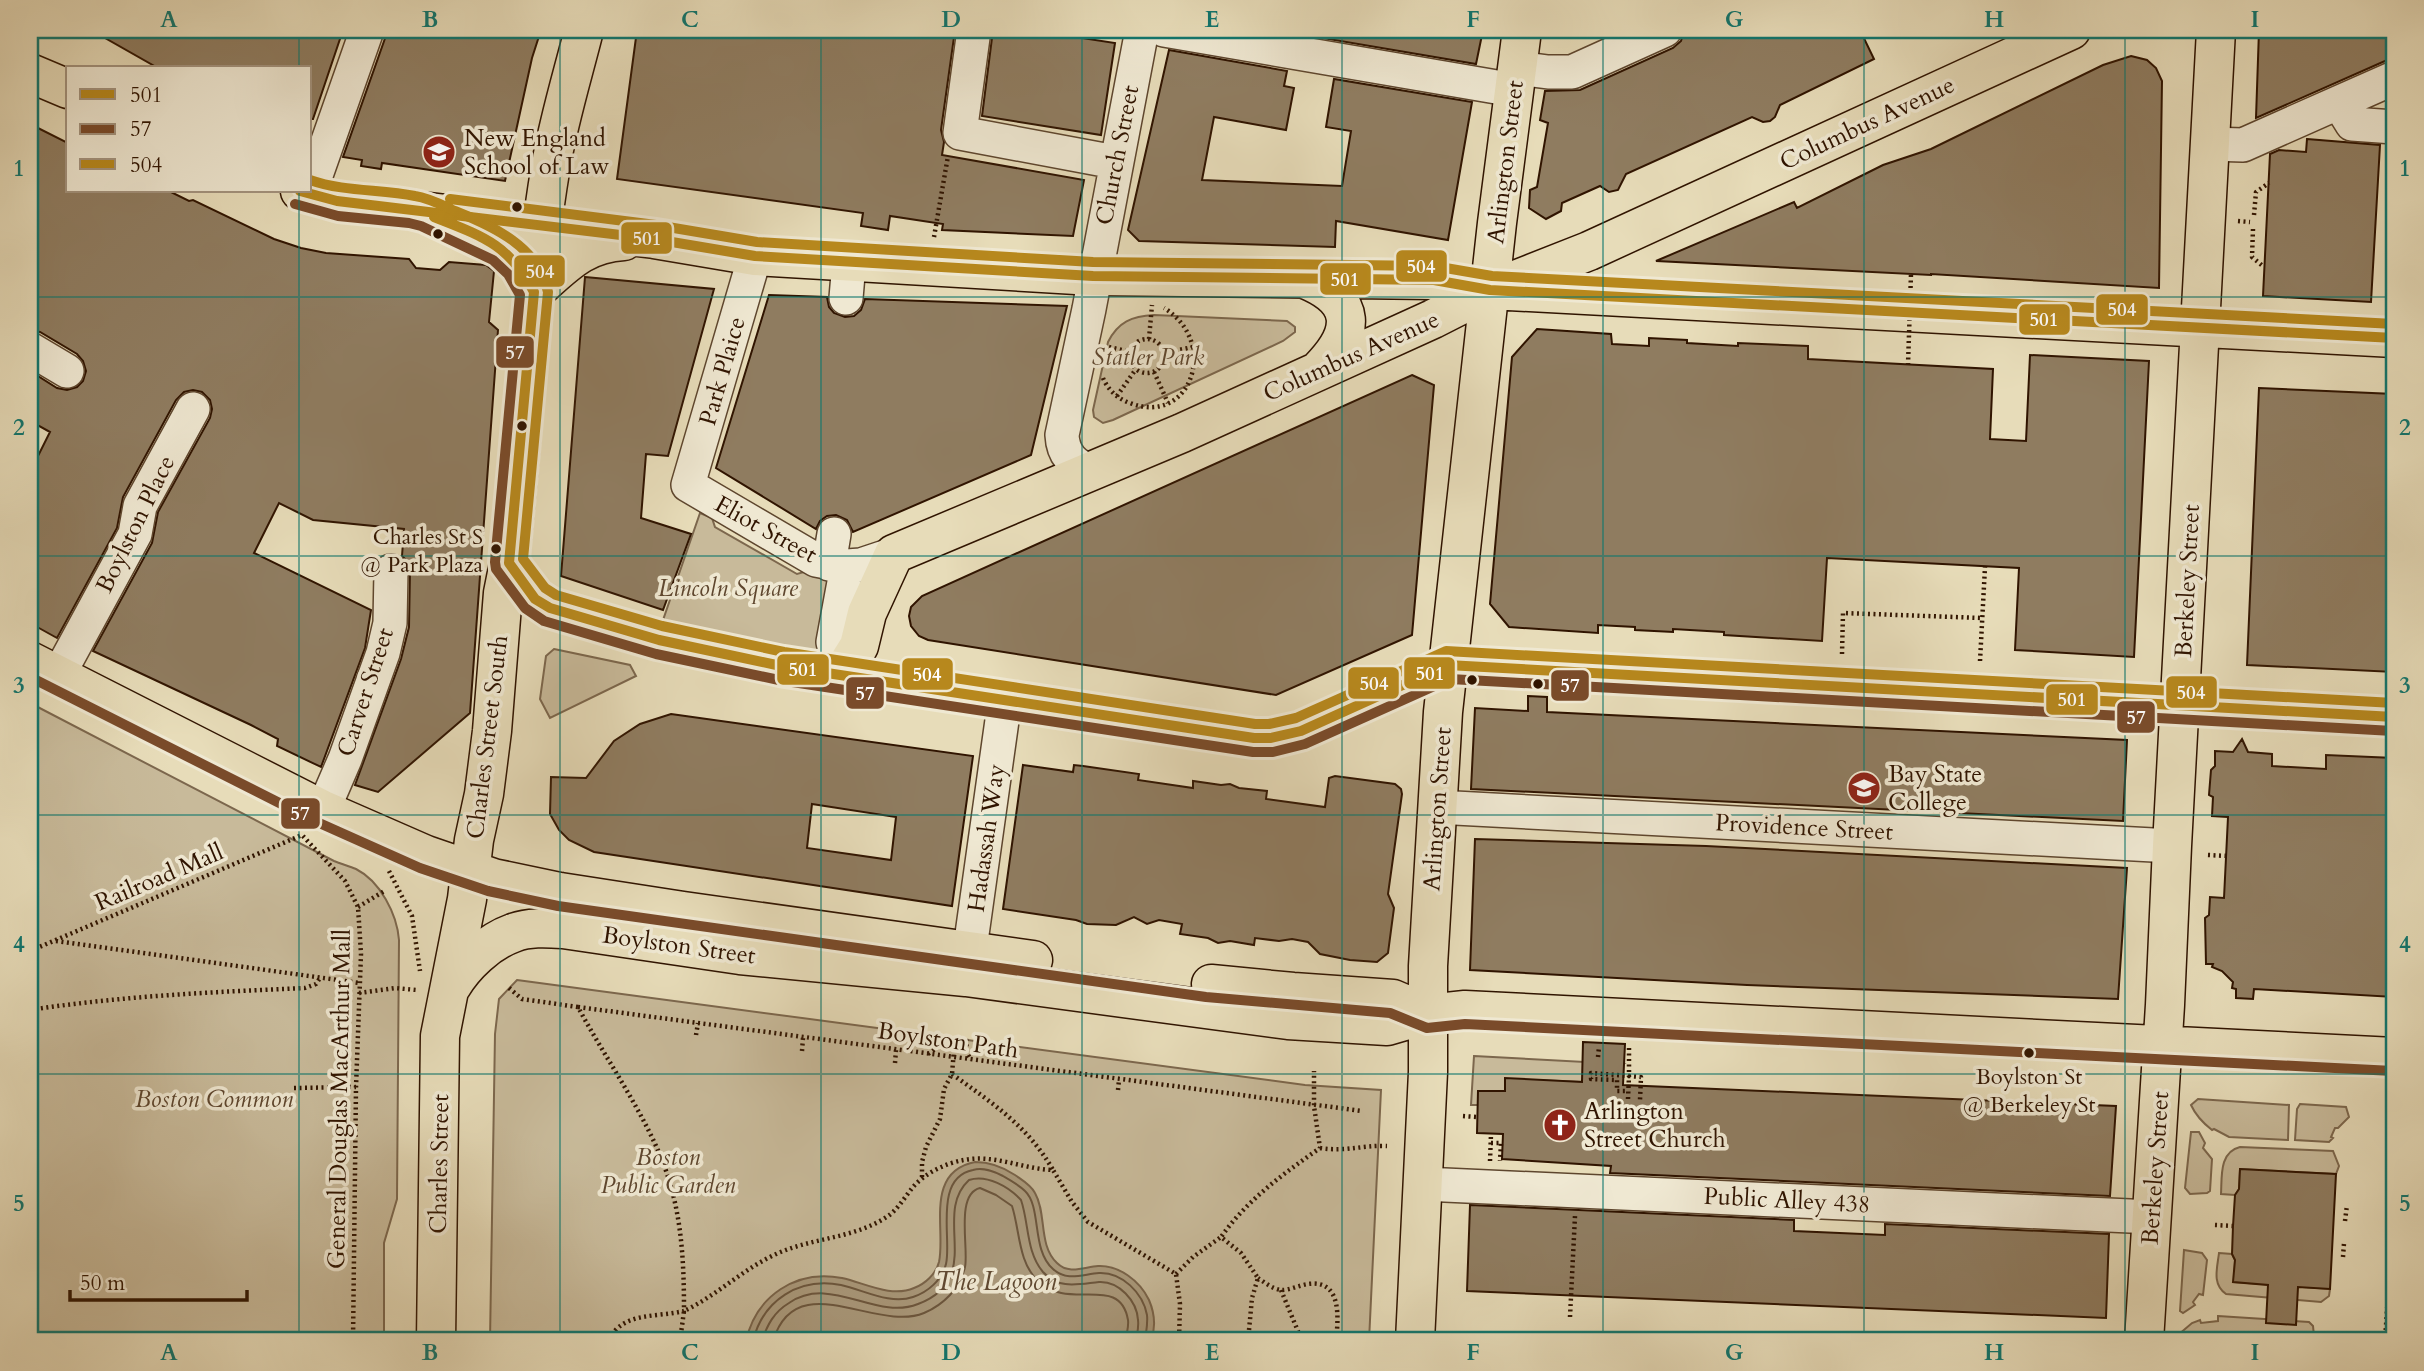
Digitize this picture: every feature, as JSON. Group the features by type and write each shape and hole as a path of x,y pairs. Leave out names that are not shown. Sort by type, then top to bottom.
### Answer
{"main road":[{"name":"Charles Street South","path":"430,984 470,871 492,732 503,593 509,563 534,292 543,225 552,163 584,30"},
{"name":"Arlington Street","path":"1415,1341 1428,1072 1428,966 1447,665 1522,30"},
{"name":"Columbus Avenue","path":"894,554 1093,472 1433,320 1490,290 1589,251 2071,30"},
{"name":"Berkeley Street","path":"2144,1341 2163,1047 2190,851 2181,705 2216,30"},
{"path":"30,73 66,88"},
{"path":"305,193 337,201 654,239 755,256 848,280 1093,276 1434,280 1490,290 2394,338"},
{"path":"415,209 498,246 520,265 534,292 566,263 591,247 617,241 654,239"},
{"path":"1305,279 1324,287 1336,296 1342,304 1345,316 1345,330 1341,341 1319,370"},
{"path":"841,675 859,646 867,613 894,554"},
{"path":"509,563 535,600 562,612 688,646 781,666 1236,735 1271,738 1301,731 1447,665 2394,717"},
{"name":"Boylston Street","path":"44,669 313,823 368,830 426,855 516,884 1288,1020 1361,1011 1387,1026 1428,1014 1465,1010 2394,1057"},
{"name":"Boylston Street","path":"430,984 467,964 511,933 540,928 740,955 968,963"},
{"name":"Charles Street","path":"430,984 440,1036 436,1341"}],"street":[{"path":"312,175 367,30"},
{"path":"974,30 960,133 1115,162"},
{"name":"Church Street","path":"1093,472 1083,469 1067,455 1062,446 1062,435 1142,30"},
{"path":"1164,30 1515,79 1548,72 1572,72 1665,30"},
{"path":"2209,144 2243,145 2394,78"},
{"path":"2339,103 2352,124 2394,127"},
{"name":"Park Plaice","path":"688,485 755,256"},
{"path":"30,349 67,371"},
{"name":"Boylston Place","path":"44,669 135,534 140,506 193,409"},
{"name":"Eliot Street","path":"688,485 816,560 837,555"},
{"name":"Columbus Avenue","path":"837,555 861,565 894,554"},
{"path":"837,555 833,642 841,675"},
{"name":"Carver Street","path":"313,823 383,653 390,623 391,571"},
{"name":"Hadassah Way","path":"968,963 1005,699"},
{"name":"Providence Street","path":"1436,807 2190,851"},
{"name":"Public Alley 438","path":"1423,1184 2152,1217"}],"path":[{"path":"934,238 952,132 960,133"},
{"path":"2254,215 2256,192 2269,183"},
{"path":"2238,221 2250,222"},
{"path":"2253,229 2252,257 2264,267"},
{"path":"1908,365 1911,274"},
{"path":"1101,374 1104,382 1117,396 1136,406 1150,407 1168,403 1186,388 1192,376 1193,347 1187,329 1181,322 1152,302 1149,339"},
{"path":"1149,339 1159,344 1164,353 1163,364 1154,372 1144,373 1136,369 1131,362 1131,352 1136,344 1149,339"},
{"path":"1099,345 1131,352"},
{"path":"1164,353 1193,347"},
{"path":"1117,396 1136,369"},
{"path":"1154,372 1168,403"},
{"path":"1980,661 1985,567"},
{"path":"1842,654 1843,612 1982,618"},
{"name":"General Douglas MacArthur Mall","path":"313,823 358,907 361,954 356,1087 353,1341"},
{"name":"Railroad Mall","path":"30,951 313,823"},
{"path":"368,830 410,911 420,971 430,984"},
{"path":"2190,851 2227,856"},
{"path":"358,907 386,890"},
{"path":"54,941 360,983"},
{"path":"30,1010 155,996 305,988 316,984 320,978"},
{"path":"359,993 430,984"},
{"name":"Boylston Path","path":"509,988 522,999 1362,1111"},
{"path":"578,1007 650,1135 665,1167 681,1231 684,1265 684,1311 680,1341"},
{"path":"696,1035 698,1023"},
{"path":"928,1054 938,1047 941,1036"},
{"path":"802,1051 803,1038"},
{"path":"922,1177 926,1147 940,1119 944,1089 952,1073 955,1038"},
{"path":"966,1040 967,1052 972,1060"},
{"path":"895,1062 896,1050"},
{"path":"1628,1100 1630,1059"},
{"path":"1314,1071 1314,1106 1320,1148"},
{"path":"952,1073 1028,1133 1088,1222 1176,1273"},
{"path":"1629,1091 1617,1091 1618,1080 1591,1079 1591,1073 1641,1077 1640,1100"},
{"path":"1118,1090 1119,1080"},
{"path":"294,1088 356,1087"},
{"path":"1463,1116 1478,1117"},
{"path":"1490,1160 1492,1134"},
{"path":"1491,1143 1501,1143"},
{"path":"1176,1273 1221,1237 1252,1200 1320,1148 1343,1151 1366,1146 1387,1146"},
{"path":"608,1341 617,1327 625,1321 684,1311 700,1304 761,1261 776,1254 811,1241 865,1228 888,1217 922,1177 952,1163 978,1158 1053,1170"},
{"path":"2385,1341 2394,1201"},
{"path":"2346,1221 2347,1205"},
{"path":"1570,1317 1575,1220"},
{"path":"2215,1225 2233,1226"},
{"path":"1221,1237 1241,1253 1258,1278 1281,1290 1302,1341"},
{"path":"2343,1257 2344,1243"},
{"path":"1176,1273 1180,1304 1180,1341"},
{"path":"1248,1341 1252,1298 1258,1278"},
{"path":"1281,1290 1309,1283 1326,1287 1335,1297 1338,1321 1336,1341"},
{"path":"1331,1321 1338,1321"}],"green space":[{"name":"Statler Park","path":"1154,315 1287,321 1295,327 1295,332 1283,341 1103,423 1094,417 1093,410 1108,342 1116,329 1126,321"},
{"name":"Lincoln Square","path":"700,513 712,518 715,527 797,574 811,570 829,581 821,645 816,653 798,654 790,647 662,623"},
{"path":"554,649 630,665 636,676 550,718 540,699 546,656"},
{"name":"Boston Common","path":"30,703 334,861 356,869 373,882 386,899 395,920 399,940 397,1199 384,1243 384,1341 30,1341"},
{"name":"Boston Public Garden","path":"517,980 1305,1085 1381,1090 1369,1341 490,1341 495,1034 499,999"},
{"path":"1474,1056 1623,1064 1588,1082 1505,1079 1505,1091 1479,1091 1478,1105 1471,1105"},
{"path":"2198,1099 2289,1105 2288,1140 2229,1137 2212,1130 2200,1119 2191,1105"},
{"path":"2300,1104 2346,1107 2349,1117 2335,1128 2331,1137 2333,1138 2329,1142 2295,1140 2297,1109"},
{"path":"2191,1132 2199,1132 2205,1143 2203,1148 2212,1159 2210,1191 2207,1193 2190,1194 2185,1188"},
{"path":"2240,1147 2333,1151 2339,1166 2336,1174 2240,1169 2239,1189 2235,1195 2221,1194 2225,1160 2228,1154"},
{"path":"2184,1250 2202,1253 2207,1260 2203,1295 2199,1294 2193,1302 2195,1305 2183,1313 2180,1311"},
{"path":"2219,1253 2232,1254 2235,1260 2234,1282 2330,1289 2329,1296 2321,1302 2226,1294 2217,1281"},
{"path":"2218,1316 2309,1322 2313,1326 2314,1336 2311,1337 2314,1341 2178,1341 2178,1335 2192,1323 2200,1320 2201,1323 2218,1321"}],"water":[{"name":"The Lagoon","path":"975,1162 1001,1167 1031,1188 1039,1201 1047,1247 1051,1256 1062,1267 1077,1269 1106,1266 1121,1271 1134,1281 1145,1293 1153,1310 1151,1341 746,1341 759,1311 780,1289 794,1282 825,1276 887,1291 905,1291 926,1281 939,1262 940,1204 943,1190 949,1177 959,1168"}],"building":[{"path":"91,30 343,30 313,119 312,66 154,66"},
{"path":"388,30 541,30 532,58 505,181 382,163 381,169 361,166 362,160 343,157"},
{"path":"637,30 955,30 941,130 944,142 942,155 1084,180 1073,236 942,230 943,224 890,216 888,230 861,226 863,213 617,179"},
{"path":"993,30 1030,30 1115,43 1101,135 982,116"},
{"path":"1299,30 1483,30 1476,64 1299,34"},
{"path":"1684,30 1860,30 1874,59 1780,105 1775,117 1770,121 1763,122 1752,117 1626,174 1618,190 1609,192 1600,186 1562,203 1561,211 1546,219 1529,208 1530,190 1537,187 1548,123 1540,120 1545,91 1580,90 1673,48 1681,41"},
{"path":"2259,30 2394,30 2394,57 2256,118"},
{"path":"1169,50 1287,71 1284,86 1294,88 1286,130 1214,117 1202,180 1342,186 1351,131 1326,127 1334,79 1472,102 1448,240 1336,221 1335,247 1139,241 1128,230"},
{"path":"2131,56 2147,60 2156,68 2162,81 2159,288 1656,261 1794,202 1797,208 1883,165 1931,149 2103,65"},
{"path":"30,124 66,142 66,192 171,192 274,239 301,248 326,253 409,259 416,268 440,270 449,262 486,265 494,271 489,322 498,330 470,713 378,792 355,785 401,659 409,627 410,571 408,562 402,556 404,529 313,520 279,503 254,553 371,610 365,648 321,767 277,746 278,739 251,725 93,651 152,543 158,512 210,418 210,400 202,392 193,390 184,392 176,400 123,497 117,528 57,638 30,623 30,472 50,432 30,421 30,371 57,388 67,390 77,387 83,381 86,371 77,354 40,332 30,330"},
{"path":"2307,139 2380,145 2371,302 2263,296 2270,154 2279,150 2306,152"},
{"path":"585,277 714,289 668,456 646,454 641,518 691,534 663,610 561,576"},
{"path":"769,295 827,297 829,307 834,313 845,317 854,316 861,310 865,299 1067,306 1031,455 853,532 847,520 836,515 827,516 820,521 816,529 716,468"},
{"path":"1537,329 1611,334 1612,344 1649,346 1649,338 1738,346 1738,343 1808,346 1808,359 1993,369 1990,439 2026,441 2030,355 2149,361 2134,657 2015,650 2019,568 1827,558 1822,641 1673,629 1673,632 1635,630 1635,627 1598,625 1598,633 1509,627 1490,604 1512,357"},
{"path":"1412,375 1434,385 1412,635 1276,695 928,640 919,636 911,626 911,607 922,596"},
{"path":"2259,388 2394,394 2394,672 2247,665"},
{"path":"1528,696 1547,697 1547,712 2127,740 2123,821 1471,789 1475,708 1528,711"},
{"path":"671,714 973,756 952,906 594,852 569,840 559,830 550,814 551,777 586,778 614,741 640,724","holes":["812,804 896,817 891,860 807,848"]},
{"path":"2242,739 2248,752 2272,754 2272,766 2326,769 2326,755 2394,758 2394,997 2254,989 2253,999 2236,998 2233,982 2222,971 2212,967 2213,964 2206,964 2205,918 2209,915 2210,897 2224,898 2228,817 2212,816 2213,797 2209,795 2211,770 2215,766 2215,751 2233,752"},
{"path":"1023,765 1073,772 1074,765 1083,766 1139,774 1138,780 1193,788 1193,781 1230,784 1239,788 1267,791 1266,799 1325,807 1329,778 1335,776 1395,784 1402,794 1388,894 1394,908 1388,953 1377,962 1350,960 1320,954 1308,942 1292,939 1279,941 1255,938 1254,945 1230,941 1218,943 1208,938 1180,934 1182,924 1159,920 1147,924 1134,917 1116,925 1087,924 1003,909"},
{"path":"1475,839 1706,846 2127,868 2118,999 1747,985 1470,970"},
{"path":"1583,1042 1625,1044 1623,1085 2116,1106 2110,1196 1610,1173 1611,1166 1502,1159 1503,1134 1477,1133 1478,1091 1505,1091 1505,1078 1582,1082"},
{"path":"2240,1169 2336,1174 2330,1289 2298,1287 2296,1325 2266,1323 2268,1285 2233,1282 2233,1226"},
{"path":"1470,1205 1794,1220 1794,1231 1885,1235 1885,1224 2109,1234 2106,1318 1467,1291"}],"transit line":[{"name":"504","path":"312,181 336,187 402,194 430,200 499,231 535,262 548,292 523,559 545,588 556,595 662,626 784,652 1255,724 1296,718 1446,651 2394,703"},
{"name":"501","path":"304,192 337,201 654,239 755,256 1093,276 1434,280 1490,290 2394,338"},
{"name":"504","path":"450,199 656,225 757,242 1093,262 1434,266 1492,276 2394,324"},
{"name":"57","path":"295,204 338,216 421,226 493,260 508,274 520,295 496,569 525,608 544,621 656,654 779,680 1253,752 1273,752 1305,744 1450,679 2393,731"},
{"name":"501","path":"434,217 480,236 504,252 515,263 534,292 509,563"},
{"name":"501","path":"509,563 535,599 550,608 659,640 781,666 1254,738 1271,738 1301,731 1447,665 2394,717"},
{"name":"57","path":"30,677 317,822 420,868 488,891 558,906 1206,997 1390,1013 1427,1028 1465,1024 2393,1071"}],"place":[{"name":"New England School of Law","path":"439,152"},
{"name":"Charles St S @ Park Plaza","path":"496,549"},
{"name":"Bay State College","path":"1864,788"},
{"name":"Boylston St @ Berkeley St","path":"2029,1053"},
{"name":"Arlington Street Church","path":"1560,1125"}]}
